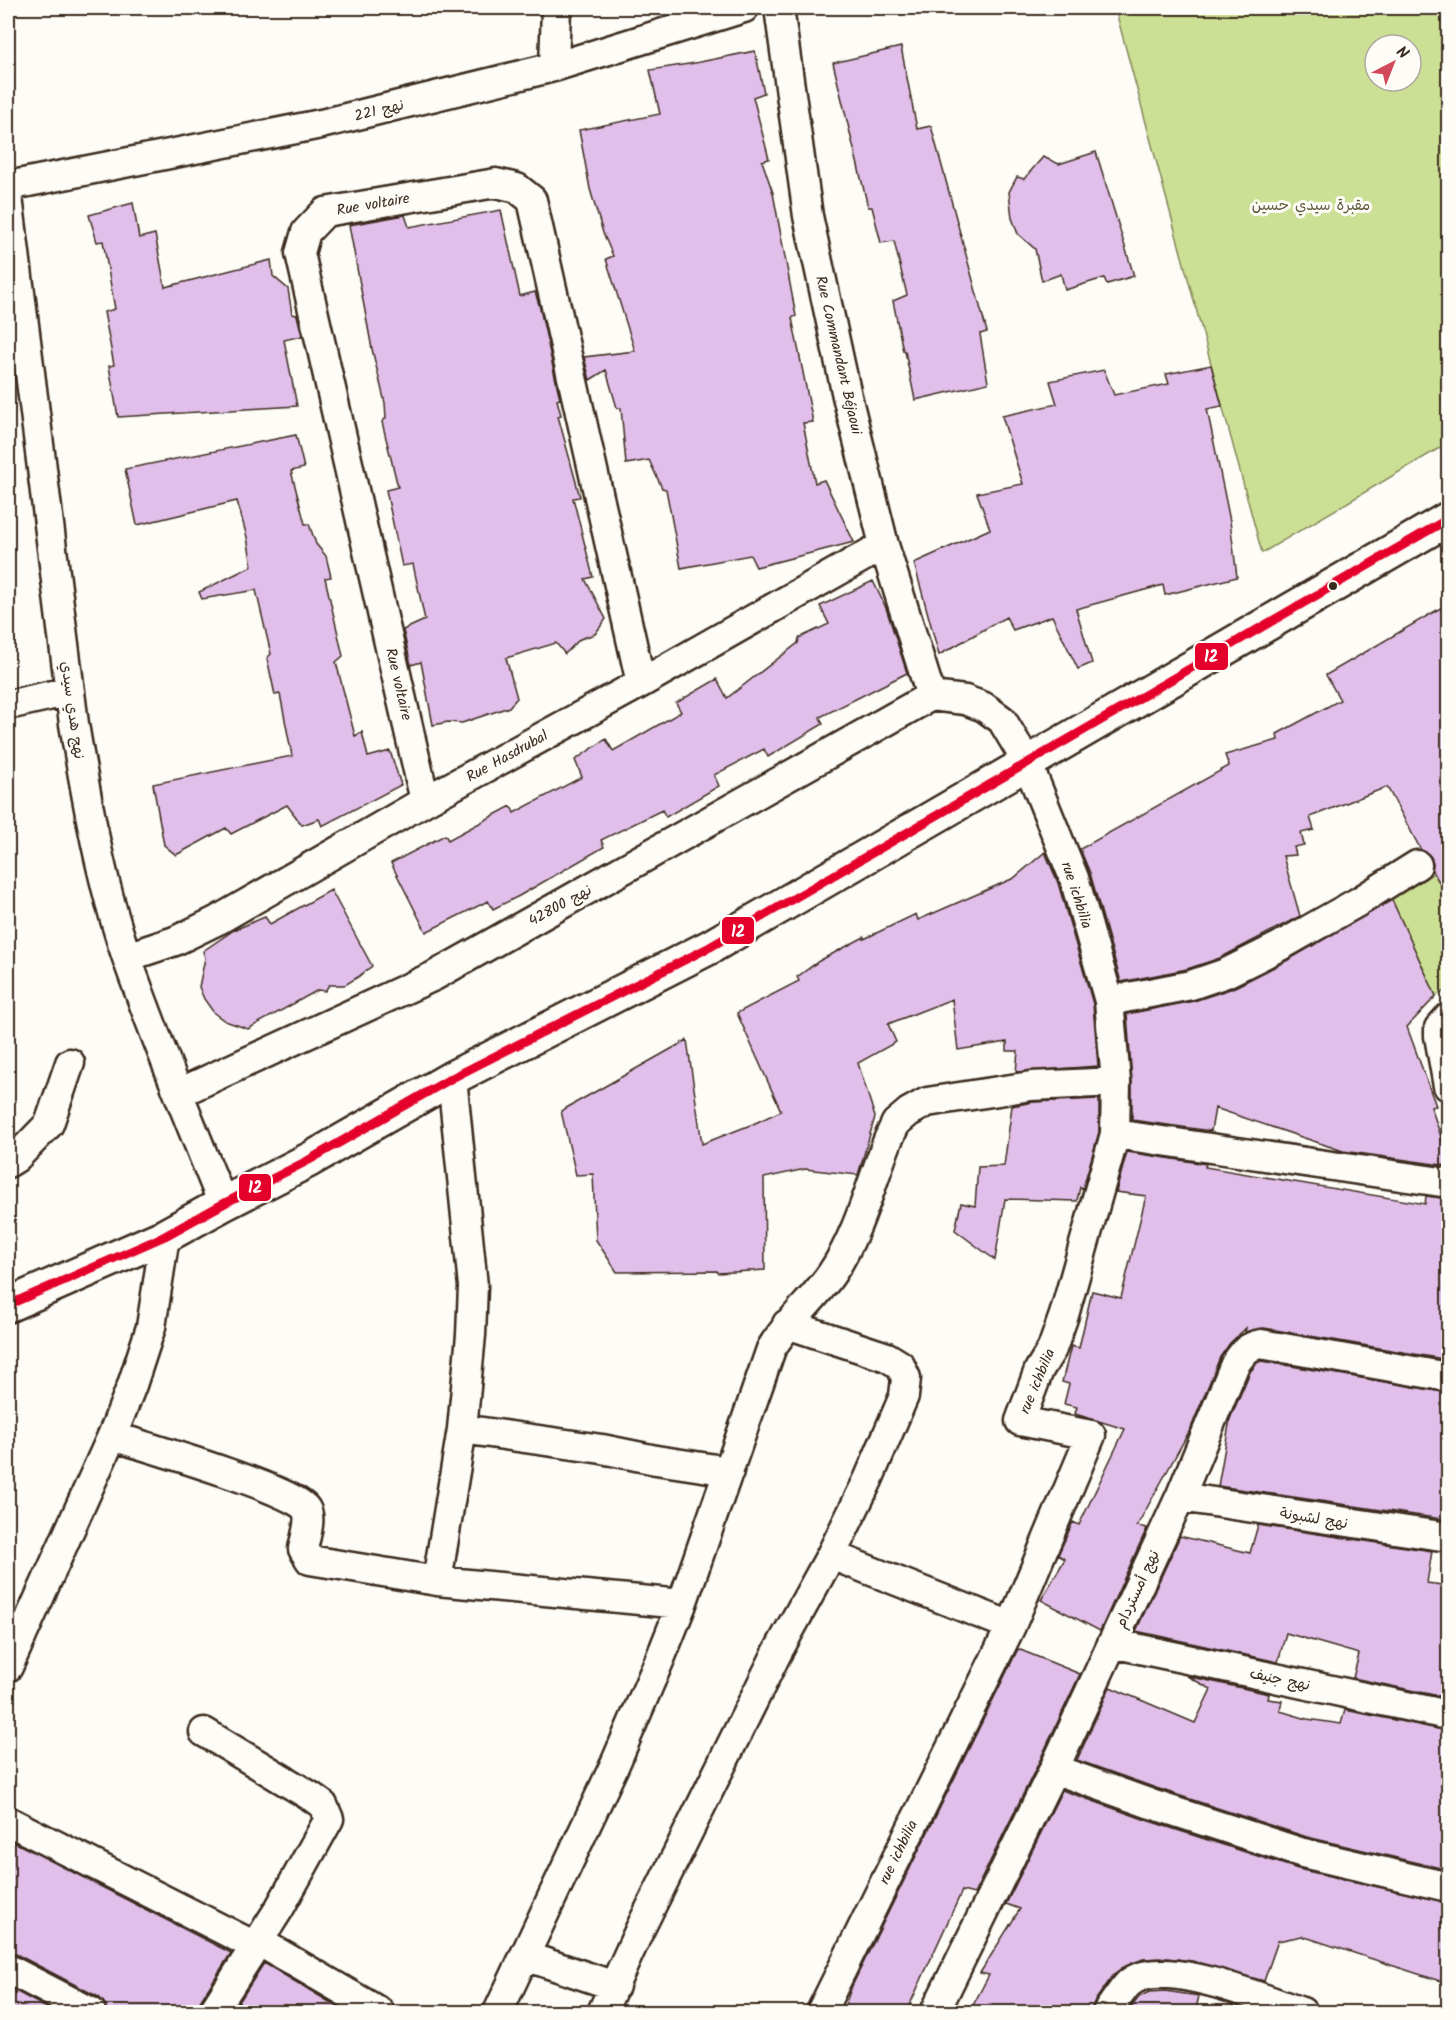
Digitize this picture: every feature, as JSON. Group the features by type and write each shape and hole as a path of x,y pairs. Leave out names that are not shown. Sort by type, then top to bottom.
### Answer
{"main road":[{"path":"8,1305 165,1236 309,1160 452,1078 710,946 1449,519"}],"street":[{"path":"554,67 556,8"},
{"name":"نهج 221","path":"8,186 321,124 554,67 712,13 744,8"},
{"name":"Rue Commandant Béjaoui","path":"779,8 808,216 847,396 884,545 931,696"},
{"name":"Rue voltaire","path":"425,801 300,253 306,232 325,212 496,183 517,188 532,200 641,683"},
{"name":"نهج هدي سيدي","path":"8,197 70,692 87,802 105,881 127,957 223,1204"},
{"name":"Rue Hasdrubal","path":"127,957 175,941 218,920 425,801 641,683 884,545"},
{"path":"8,705 70,692"},
{"name":"rue ichbilia","path":"821,2013 1011,1626 1091,1435 1020,1421 1039,1370 1052,1349 1064,1315 1115,1134 1116,1082 1108,1001 1074,878 1027,762 1002,720 984,707 964,700 931,696"},
{"name":"نهج 42800","path":"179,1093 434,976 931,696"},
{"path":"1108,1001 1191,985 1226,973 1319,924 1417,865"},
{"path":"1449,1018 1439,1028 1439,1036 1449,1086"},
{"path":"8,1163 16,1158 49,1124 70,1063"},
{"path":"437,1581 462,1429 473,1286 452,1078"},
{"path":"498,2013 615,1764 682,1604 771,1349 787,1324 831,1274 847,1249 896,1123 909,1112 927,1102 1031,1086 1116,1082"},
{"path":"1115,1134 1449,1183"},
{"path":"8,1667 112,1436 151,1327 165,1236"},
{"path":"602,2013 640,1929 777,1653 831,1555 868,1480 903,1396 906,1378 900,1365 887,1357 787,1324"},
{"name":"نهج أمستردام","path":"934,2013 1054,1769 1180,1497 1235,1364 1243,1352 1252,1346 1261,1344 1449,1377"},
{"path":"462,1429 602,1449 729,1471"},
{"path":"112,1436 261,1484 302,1503 309,1516 303,1549 310,1560 437,1581 682,1604"},
{"name":"نهج لشبونة","path":"1180,1497 1449,1537"},
{"path":"831,1555 1011,1626"},
{"name":"نهج جنيف","path":"1112,1643 1449,1715"},
{"path":"204,1732 312,1797 323,1805 329,1819 257,1944 213,2013"},
{"path":"1054,1769 1150,1804 1303,1854 1449,1887"},
{"path":"8,1821 257,1944 380,2013"},
{"path":"525,1956 615,1986"},
{"path":"8,1969 92,2013"},
{"path":"1107,2013 1130,1983 1149,1975 1180,1974 1213,1982 1302,2013"}],"green space":[{"name":"مقبرة سيدي حسين","path":"1115,8 1448,8 1448,443 1262,553"},
{"path":"1448,865 1448,989 1436,996 1391,898"}],"building":[{"path":"901,47 917,129 931,126 987,332 980,334 988,383 915,400 893,301 907,295 894,241 881,243 872,207 868,207 833,63"},
{"path":"755,51 764,93 753,97 769,159 762,161 773,193 796,316 792,318 813,422 803,423 815,483 824,480 854,542 756,567 750,555 681,568 666,489 662,488 649,460 626,464 621,408 617,408 606,370 590,380 584,357 635,351 606,259 613,256 603,233 590,189 579,130 660,114 650,70"},
{"path":"1096,152 1134,276 1107,284 1104,278 1065,290 1061,274 1042,281 1035,249 1018,234 1012,218 1009,192 1017,177 1024,179 1043,157 1059,164"},
{"path":"133,203 139,238 155,234 165,287 271,260 273,276 288,289 292,314 297,315 302,336 284,340 297,406 118,417 109,366 114,365 104,312 115,309 103,241 97,242 89,215"},
{"path":"501,210 520,296 535,292 540,308 560,399 557,400 561,415 558,416 580,497 573,498 593,577 585,579 606,619 595,634 580,639 565,654 556,643 506,658 517,698 509,707 462,723 448,722 433,725 421,662 411,665 403,630 425,620 413,564 402,566 386,490 398,487 382,422 386,418 385,403 372,349 349,225 405,215 409,227"},
{"path":"1211,365 1222,406 1207,409 1230,521 1237,577 1165,595 1163,585 1076,609 1092,663 1078,669 1052,616 1013,630 1006,617 939,655 914,563 990,529 977,493 1023,484 1002,416 1057,404 1050,381 1104,370 1114,395 1169,384 1166,374"},
{"path":"296,435 304,468 291,471 305,524 309,524 316,544 326,556 331,577 325,578 343,656 336,662 355,736 362,732 368,757 390,751 401,785 322,826 319,819 302,825 287,805 231,834 226,828 176,855 164,845 153,784 292,756 280,694 275,695 267,658 271,654 256,590 202,599 199,592 252,566 237,501 137,525 125,469"},
{"path":"873,581 886,608 907,673 820,717 823,724 768,757 764,749 714,775 719,786 666,817 662,810 601,840 604,847 493,909 488,901 426,932 391,863 445,835 448,840 511,806 514,813 582,777 575,760 606,739 613,751 681,712 676,703 717,679 727,698 798,643 799,638 829,624 820,606"},
{"path":"1449,603 1449,899 1432,870 1431,857 1421,850 1387,787 1310,817 1314,830 1301,833 1304,845 1294,847 1296,855 1283,856 1300,916 1220,958 1187,969 1121,982 1090,873 1080,849 1229,766 1225,755 1278,740 1277,734 1340,700 1326,675"},
{"path":"1045,852 1058,883 1093,1004 1098,1066 1016,1072 1018,1051 1007,1051 1007,1042 958,1050 952,999 888,1024 896,1042 858,1063 875,1117 858,1175 805,1169 764,1178 765,1270 718,1273 717,1271 617,1272 596,1240 593,1174 576,1175 561,1111 687,1040 702,1144 781,1111 737,1013 799,981 797,977 819,961 864,937 864,939 916,914 918,920 1014,878"},
{"path":"331,890 372,966 345,985 329,985 325,991 318,990 248,1029 225,1021 214,1013 199,987 205,958 203,951 234,930 265,917 270,924"},
{"path":"1392,900 1436,996 1407,1027 1436,1106 1431,1107 1446,1151 1449,1151 1449,1166 1343,1151 1215,1108 1211,1131 1132,1120 1132,1081 1127,1014 1194,1001 1233,988 1288,960"},
{"path":"1099,1099 1099,1132 1077,1201 1005,1199 995,1260 955,1230 961,1203 975,1206 978,1167 1004,1166 1012,1106 1033,1102"},
{"path":"1127,1152 1425,1204 1426,1196 1449,1199 1449,1360 1264,1328 1245,1332 1246,1328 1230,1343 1220,1357 1191,1428 1137,1526 1147,1528 1100,1631 1041,1600 1065,1559 1058,1555 1073,1522 1079,1525 1125,1429 1075,1414 1077,1407 1064,1404 1069,1384 1062,1382 1071,1346 1079,1348 1092,1291 1121,1298 1146,1196 1116,1192"},
{"path":"1261,1361 1449,1393 1449,1520 1218,1486 1230,1419 1250,1372"},
{"path":"1258,1525 1432,1551 1427,1583 1449,1586 1449,1698 1353,1678 1359,1654 1286,1633 1278,1662 1136,1631 1180,1536 1250,1553"},
{"path":"1018,1649 1080,1674 1039,1762 974,1894 962,1891 906,2013 842,2013 852,1986"},
{"path":"1187,1676 1269,1694 1268,1699 1282,1701 1280,1711 1307,1719 1341,1724 1345,1710 1449,1731 1449,1870 1307,1837 1077,1760 1110,1687 1195,1723 1211,1689"},
{"path":"1062,1790 1298,1869 1449,1903 1449,1984 1302,1936 1278,1941 1264,1981 1192,1961 1166,1958 1143,1959 1115,1973 1094,2002 1091,2013 969,2013 989,1975 980,1973 1020,1909 1006,1904"},
{"path":"8,1839 231,1953 199,2003 197,2013 107,2013 105,2004 99,1997 16,1954 8,1953"},
{"path":"264,1963 348,2013 232,2013"},
{"path":"8,1987 56,2013 8,2013"},
{"path":"1165,1991 1199,1996 1195,2013 1127,2013 1139,1997 1149,1992"}],"transit line":[{"name":"12","path":"8,1305 165,1236 309,1160 452,1078 710,947 1448,519"}]}
